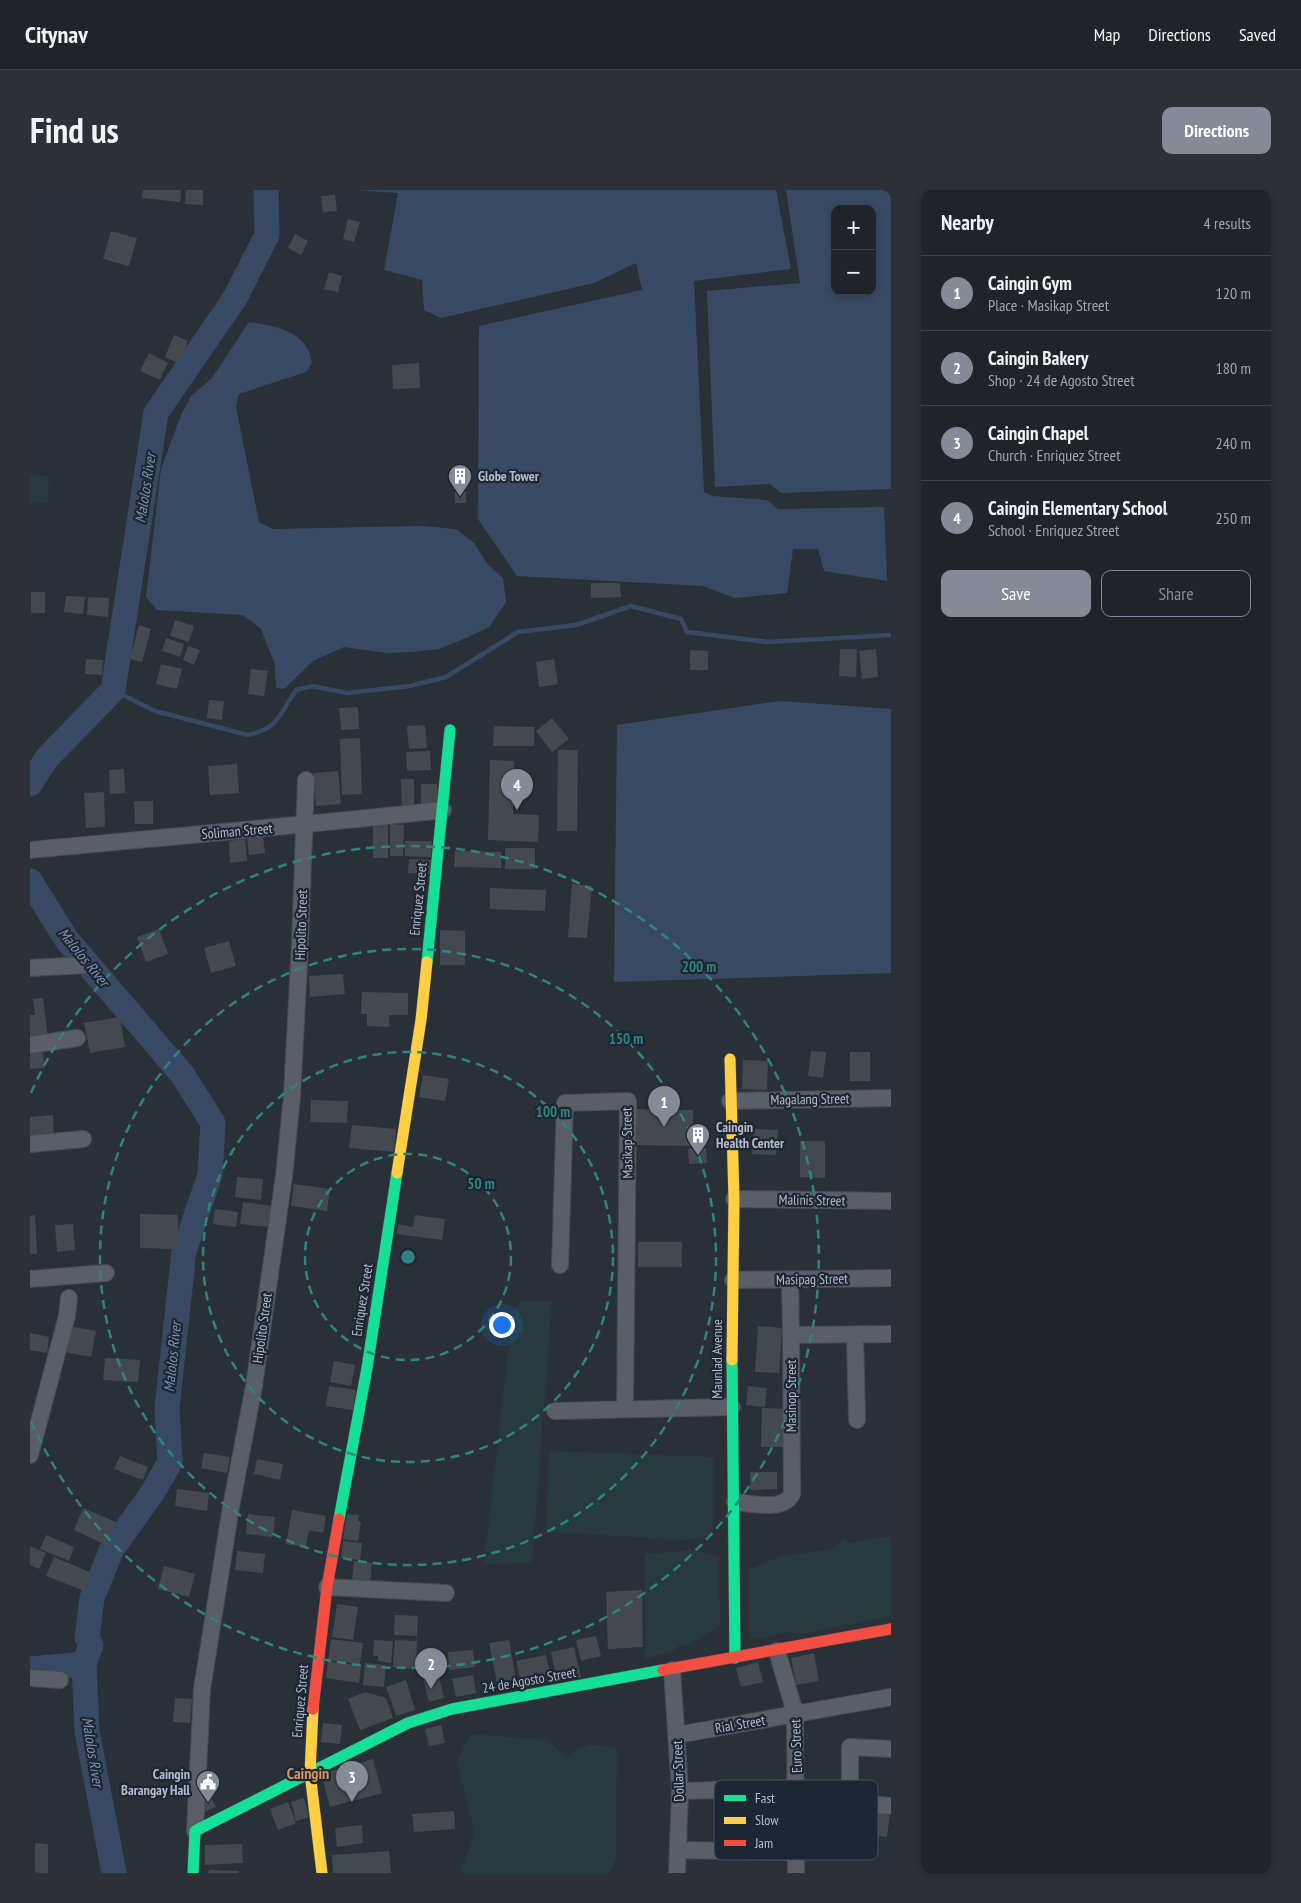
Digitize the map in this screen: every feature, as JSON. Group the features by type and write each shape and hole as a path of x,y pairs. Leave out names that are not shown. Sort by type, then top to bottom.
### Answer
{"street":[{"name":"Enriquez Street","path":"322,1873 310,1773 312,1718 327,1587 366,1368 421,1020 450,730"},
{"name":"Hipolito Street","path":"194,1873 202,1689 229,1516 254,1386 284,1176 292,1096 306,780"},
{"name":"Soliman Street","path":"36,849 305,825 443,810"},
{"path":"30,968 84,965"},
{"path":"30,1045 77,1038"},
{"name":"Maunlad Avenue","path":"730,1059 734,1199 732,1407 735,1502 735,1658"},
{"name":"Magalang Street","path":"730,1100 891,1098"},
{"name":"Masikap Street","path":"560,1265 565,1103 628,1101 625,1408"},
{"path":"30,1144 83,1139"},
{"name":"Malinis Street","path":"734,1199 891,1201"},
{"path":"30,1278 70,1287 106,1273"},
{"name":"Masipag Street","path":"733,1280 891,1278"},
{"name":"Masinop Street","path":"735,1502 780,1505 789,1501 792,1494 790,1280"},
{"path":"30,1455 68,1316 70,1287"},
{"path":"791,1335 891,1334"},
{"path":"856,1335 857,1420"},
{"path":"555,1411 732,1407"},
{"path":"327,1587 446,1593"},
{"name":"24 de Agosto Street","path":"195,1831 408,1723 452,1709 891,1629"},
{"name":"Euro Street","path":"777,1651 795,1713 797,1780"},
{"name":"Dollar Street","path":"672,1670 680,1791 677,1873"},
{"path":"30,1678 60,1680"},
{"name":"Rial Street","path":"677,1735 891,1697"},
{"path":"850,1780 850,1747 891,1749"},
{"path":"680,1791 714,1790"},
{"path":"878,1805 891,1806"},
{"path":"678,1850 714,1851"},
{"name":"Euro Street","path":"796,1860 796,1873"}],"green space":[{"path":"30,475 49,476 48,503 30,502"},
{"path":"521,1301 552,1301 532,1563 484,1564 513,1309"},
{"path":"549,1451 713,1457 713,1536 685,1540 546,1532"},
{"path":"878,1537 891,1537 891,1616 801,1634 785,1632 763,1638 750,1638 749,1569 781,1556 832,1549 844,1539 849,1543"},
{"path":"690,1550 719,1557 720,1625 687,1646 681,1644 673,1651 645,1660 645,1554"},
{"path":"471,1734 548,1740 565,1757 589,1744 617,1748 616,1859 609,1873 460,1873 475,1832 457,1760"}],"water":[{"path":"355,190 776,190 791,269 694,281 704,492 713,496 767,500 778,509 884,507 887,581 824,571 818,549 793,549 787,593 735,598 703,586 517,576 478,519 479,326 642,290 636,263 594,283 441,318 424,310 422,280 384,270 398,193"},
{"path":"786,190 891,190 891,489 781,493 770,484 715,487 707,291 800,283"},
{"path":"249,322 281,329 296,336 308,350 312,363 306,372 239,394 236,407 259,522 273,529 421,526 456,529 474,543 488,565 503,578 506,602 489,627 439,649 387,653 344,647 313,661 284,689 276,688 275,665 261,629 243,615 157,610 146,597 161,469 181,415 191,396 212,378"},
{"path":"779,701 891,709 891,973 614,982 617,725"}],"building":[{"path":"143,190 181,190 180,202 142,198"},
{"path":"186,190 203,190 203,205 185,204"},
{"path":"335,195 337,211 323,212 321,196"},
{"path":"348,219 360,222 354,242 343,239"},
{"path":"111,231 137,238 129,266 103,259"},
{"path":"295,234 308,241 301,255 288,248"},
{"path":"329,272 342,276 338,292 324,289"},
{"path":"174,335 188,341 179,363 165,357"},
{"path":"149,353 168,363 160,380 140,371"},
{"path":"419,363 420,388 393,389 392,365"},
{"name":"Globe Tower","path":"455,491 466,491 466,503 455,503"},
{"path":"591,583 620,583 621,597 591,598"},
{"path":"31,592 45,592 45,613 31,613"},
{"path":"66,596 85,597 83,614 64,612"},
{"path":"88,597 109,598 108,617 87,615"},
{"path":"175,620 194,626 189,642 170,636"},
{"path":"139,625 151,629 142,662 130,659"},
{"path":"166,638 184,644 180,657 162,651"},
{"path":"188,646 200,650 194,665 183,660"},
{"path":"840,649 857,649 856,677 839,676"},
{"path":"876,649 878,677 862,679 859,651"},
{"path":"690,650 708,651 708,670 690,670"},
{"path":"86,659 103,660 102,675 85,674"},
{"path":"554,659 558,684 539,687 536,662"},
{"path":"161,664 182,669 177,689 156,684"},
{"path":"251,669 268,671 264,696 248,694"},
{"path":"209,700 224,701 222,720 207,718"},
{"path":"358,707 359,729 341,730 339,708"},
{"path":"552,718 569,739 552,752 536,731"},
{"path":"425,725 427,748 409,749 407,726"},
{"path":"494,726 534,727 534,746 493,746"},
{"path":"360,738 362,794 342,795 340,739"},
{"path":"558,750 578,750 577,831 557,831"},
{"path":"430,751 431,770 407,771 406,752"},
{"path":"490,760 514,761 513,814 539,815 538,842 488,840"},
{"path":"237,764 239,793 210,795 208,766"},
{"path":"124,769 125,793 110,794 109,770"},
{"path":"338,771 341,804 316,806 314,773"},
{"path":"401,779 414,779 414,805 402,805"},
{"path":"421,784 437,784 438,805 421,806"},
{"path":"104,792 105,827 86,828 84,793"},
{"path":"134,801 153,801 153,824 135,824"},
{"path":"390,824 404,825 403,856 390,856"},
{"path":"373,825 388,825 388,858 373,858"},
{"path":"263,836 265,853 249,855 247,838"},
{"path":"245,839 247,861 230,863 229,841"},
{"path":"405,841 432,841 431,857 405,856"},
{"path":"505,848 535,848 535,869 505,869"},
{"path":"455,851 501,852 501,868 454,867"},
{"path":"409,859 431,860 430,874 408,873"},
{"path":"572,884 592,886 587,938 568,937"},
{"path":"490,888 546,890 545,911 490,909"},
{"path":"159,929 168,954 146,962 137,937"},
{"path":"440,930 465,931 465,965 440,965"},
{"path":"229,941 236,966 211,973 204,948"},
{"path":"343,974 345,994 310,997 309,976"},
{"path":"362,992 408,993 408,1015 389,1015 389,1027 367,1026 367,1014 361,1014"},
{"path":"43,998 48,1039 30,1041 30,1015 35,1015 33,999"},
{"path":"120,1017 125,1047 90,1053 84,1023"},
{"path":"43,1050 44,1068 30,1069 30,1051"},
{"path":"811,1051 826,1052 823,1078 808,1076"},
{"path":"850,1052 870,1052 870,1081 850,1081"},
{"path":"743,1060 768,1061 767,1090 742,1089"},
{"path":"423,1075 449,1079 445,1101 419,1097"},
{"path":"311,1100 348,1101 347,1123 310,1122"},
{"path":"636,1109 693,1110 693,1146 636,1145"},
{"path":"53,1115 54,1136 30,1138 30,1117"},
{"path":"352,1125 396,1129 394,1152 349,1148"},
{"path":"754,1129 778,1130 776,1155 752,1154"},
{"path":"800,1141 825,1141 825,1178 800,1177"},
{"name":"Caingin Health Center","path":"706,1148 707,1163 689,1164 688,1149"},
{"path":"237,1177 263,1179 261,1200 235,1197"},
{"path":"294,1184 330,1189 327,1211 291,1206"},
{"path":"243,1202 272,1206 269,1227 240,1224"},
{"path":"215,1209 238,1212 236,1227 213,1224"},
{"path":"140,1214 178,1215 178,1249 140,1248"},
{"path":"35,1215 37,1254 30,1254 30,1216"},
{"path":"415,1215 445,1219 442,1240 396,1234 398,1224 413,1227"},
{"path":"73,1224 75,1250 57,1252 55,1225"},
{"path":"638,1242 682,1242 682,1267 638,1267"},
{"path":"70,1326 96,1331 91,1357 65,1352"},
{"path":"758,1326 782,1328 779,1373 755,1372"},
{"path":"30,1333 49,1337 47,1353 30,1350"},
{"path":"105,1358 140,1360 138,1382 103,1380"},
{"path":"334,1361 355,1365 351,1386 330,1382"},
{"path":"329,1386 356,1390 353,1410 326,1406"},
{"path":"748,1386 767,1388 765,1407 746,1405"},
{"path":"762,1408 786,1409 785,1447 761,1447"},
{"path":"204,1453 230,1457 227,1473 201,1468"},
{"path":"120,1456 148,1467 143,1480 114,1469"},
{"path":"257,1459 283,1464 280,1480 254,1474"},
{"path":"750,1472 777,1472 777,1489 750,1490"},
{"path":"177,1489 209,1493 207,1511 175,1506"},
{"path":"83,1508 116,1522 106,1545 74,1530"},
{"path":"292,1510 326,1516 323,1533 309,1530 306,1547 286,1544"},
{"path":"248,1514 275,1517 273,1537 246,1534"},
{"path":"347,1514 359,1515 358,1521 361,1522 358,1541 343,1539"},
{"path":"46,1535 74,1547 69,1561 40,1549"},
{"path":"343,1541 362,1543 360,1560 341,1558"},
{"path":"30,1546 46,1553 39,1569 30,1565"},
{"path":"237,1551 265,1554 263,1573 235,1570"},
{"path":"54,1557 92,1573 85,1591 46,1576"},
{"path":"354,1561 372,1563 370,1582 352,1581"},
{"path":"164,1566 195,1574 189,1597 158,1589"},
{"path":"642,1590 643,1647 608,1649 606,1592"},
{"path":"337,1604 358,1607 353,1640 332,1637"},
{"path":"395,1615 418,1616 417,1636 394,1635"},
{"path":"596,1636 601,1656 581,1661 576,1640"},
{"path":"331,1639 363,1643 360,1664 328,1660"},
{"path":"374,1640 393,1641 391,1663 378,1661 378,1656 373,1656"},
{"path":"395,1640 417,1641 416,1669 393,1667"},
{"path":"509,1640 516,1679 497,1683 489,1643"},
{"path":"574,1647 581,1677 557,1682 551,1652"},
{"path":"473,1650 475,1667 449,1670 448,1652"},
{"path":"814,1653 819,1681 796,1685 791,1658"},
{"path":"546,1655 552,1682 522,1688 516,1661"},
{"path":"328,1661 361,1666 359,1683 326,1678"},
{"path":"758,1662 763,1682 741,1687 736,1668"},
{"path":"365,1663 386,1665 384,1687 363,1685"},
{"path":"436,1666 444,1698 429,1702 421,1670"},
{"path":"473,1675 476,1693 456,1697 452,1679"},
{"path":"406,1680 415,1710 396,1716 386,1687"},
{"path":"365,1692 386,1698 393,1718 360,1730 348,1699"},
{"path":"175,1698 192,1699 190,1723 173,1722"},
{"path":"323,1723 342,1725 340,1744 321,1742"},
{"path":"441,1725 445,1743 429,1746 425,1729"},
{"path":"373,1759 382,1793 330,1807 321,1774"},
{"name":"Caingin Barangay Hall","path":"210,1795 216,1807 205,1812 200,1800"},
{"path":"304,1798 309,1817 296,1821 291,1802"},
{"path":"288,1802 296,1823 278,1830 270,1809"},
{"path":"454,1811 455,1829 414,1832 412,1814"},
{"path":"878,1812 890,1813 887,1837 878,1836"},
{"path":"362,1825 363,1843 337,1847 335,1828"},
{"path":"35,1843 48,1844 48,1873 35,1873"},
{"path":"242,1844 243,1863 205,1865 205,1845"},
{"path":"389,1851 391,1873 333,1873 332,1855"},
{"path":"209,1870 239,1871 238,1873 208,1873"}],"waterway":[{"name":"Malolos River","path":"30,784 47,758 113,690 156,413 235,298 267,235 266,190"},
{"path":"113,690 155,711 248,735 266,729 272,724 282,713 296,690 312,686 347,693 410,686 446,677 518,632 576,625 631,606 681,619 687,632 767,642 891,635"},
{"name":"Malolos River","path":"30,881 67,940 182,1074 213,1123 210,1175 184,1251 167,1408 170,1462 153,1492 112,1549 92,1598 87,1637 91,1645 84,1664 87,1731 114,1873"},
{"path":"30,1669 84,1664"}],"traffic: fast":[{"path":"427,962 450,730"},
{"path":"339,1519 367,1368 397,1173"},
{"path":"732,1360 735,1658"},
{"path":"193,1873 195,1831 408,1723 452,1709 663,1670"}],"traffic: slow":[{"path":"397,1173 421,1020 427,962"},
{"path":"730,1059 734,1199 732,1360"},
{"path":"313,1709 310,1773 322,1873"}],"traffic: jam":[{"path":"313,1709 327,1587 339,1519"},
{"path":"663,1670 891,1629"}],"place":[{"name":"Globe Tower","path":"460,497"},
{"name":"Caingin Elementary School","path":"517,810"},
{"name":"Caingin Gym","path":"664,1127"},
{"name":"Caingin Health Center","path":"698,1156"},
{"name":"Caingin Bakery","path":"431,1689"},
{"name":"Caingin Chapel","path":"352,1802"},
{"name":"Caingin Barangay Hall","path":"208,1803"}],"district":[{"name":"Caingin","path":"308,1773"}]}
